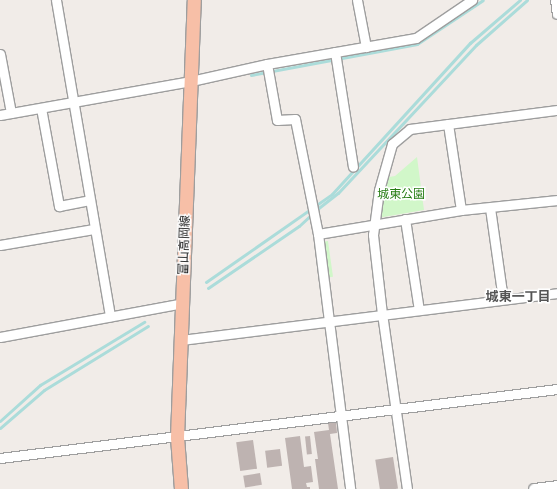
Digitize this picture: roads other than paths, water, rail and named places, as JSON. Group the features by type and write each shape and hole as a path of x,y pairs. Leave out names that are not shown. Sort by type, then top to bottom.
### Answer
{"main road":[{"name":"富山高岡線","path":"182,489 177,437 194,0"}],"street":[{"path":"56,0 110,316"},
{"path":"357,0 366,47"},
{"path":"0,115 267,69 335,52 416,38 472,0"},
{"path":"555,0 557,14"},
{"path":"335,52 353,168"},
{"path":"0,54 12,113"},
{"path":"267,69 277,120 295,119 318,234 350,489"},
{"path":"41,108 59,206 90,200"},
{"path":"407,489 382,314 373,235 379,190 392,144 410,129 557,110"},
{"path":"448,124 461,210"},
{"path":"318,234 461,210 557,200"},
{"path":"490,208 503,299"},
{"path":"405,219 419,310"},
{"path":"0,245 94,229"},
{"path":"181,340 557,293"},
{"path":"0,337 183,303"},
{"path":"0,458 557,389"},
{"path":"534,489 557,486"}],"waterway":[{"path":"251,75 417,44 483,0"},
{"path":"206,282 332,194 470,43 520,0"},
{"path":"208,288 299,226 316,210 338,193 476,45 527,0"},
{"path":"0,421 40,385 144,322"},
{"path":"0,428 44,390 148,326"}],"district":[{"name":"城東一丁目","path":"518,297"}],"park label":[{"name":"城東公園","path":"401,195"}]}
